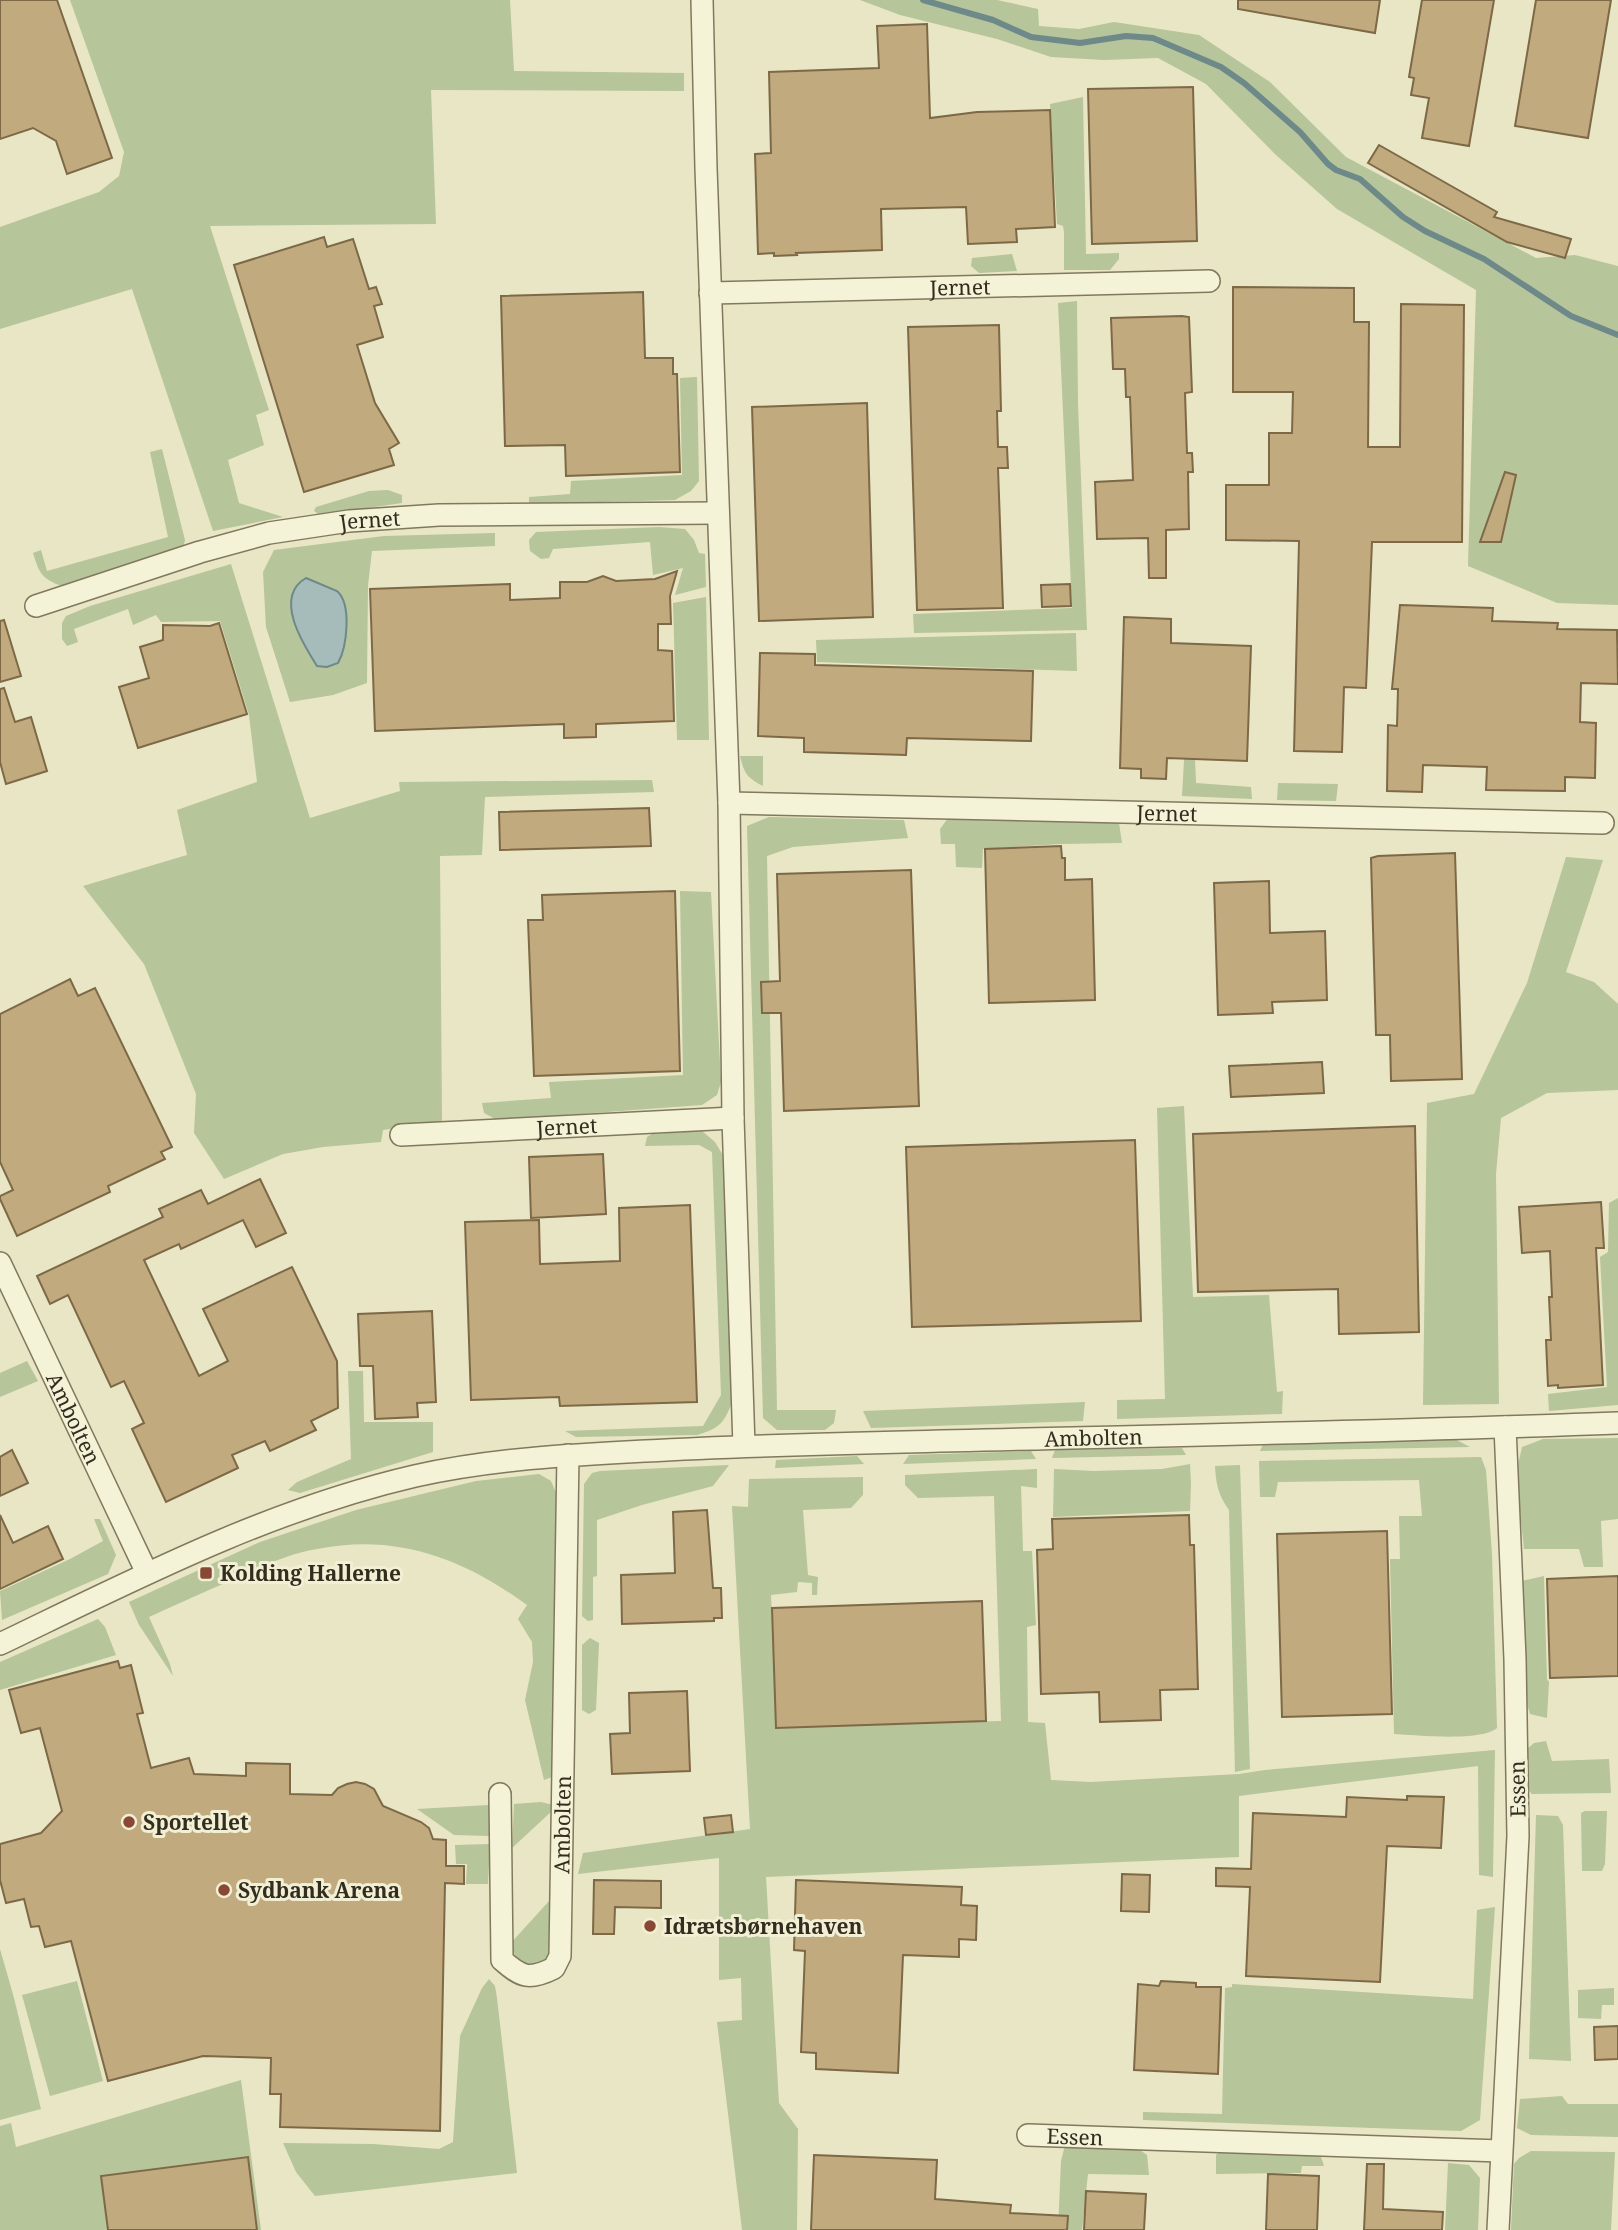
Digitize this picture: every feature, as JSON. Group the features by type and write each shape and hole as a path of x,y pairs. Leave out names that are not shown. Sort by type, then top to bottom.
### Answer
{"street":[{"path":"702,0 729,803 733,1118 744,1446"},
{"name":"Jernet","path":"710,293 1209,281"},
{"name":"Jernet","path":"36,606 200,552 269,533 349,521 439,515 718,513"},
{"name":"Jernet","path":"729,803 1603,823"},
{"name":"Jernet","path":"401,1135 733,1118"},
{"name":"Ambolten","path":"0,1263 147,1573"},
{"name":"Ambolten","path":"0,1644 248,1528 350,1493 450,1470 568,1455 744,1446 1618,1423"},
{"name":"Essen","path":"1498,2230 1518,1836 1515,1658 1506,1427"},
{"name":"Ambolten","path":"500,1794 502,1960 517,1973 538,1976 554,1968 560,1956 568,1455"},
{"name":"Essen","path":"1028,2135 1501,2151"}],"green space":[{"path":"70,0 510,0 514,71 684,73 684,91 431,90 436,224 210,226 269,410 256,415 264,445 228,460 239,503 283,517 213,531 132,289 0,329 0,227 99,192 119,176 124,152"},
{"path":"860,0 997,0 1038,9 1039,26 1079,29 1114,22 1199,35 1270,82 1346,157 1536,258 1575,255 1618,266 1618,605 1557,603 1468,566 1476,290 1337,209 1276,155 1206,84 1158,58 1104,60 1051,57 997,39 900,15"},
{"path":"1083,97 1086,254 1119,253 1119,259 1110,270 1064,270 1064,232 1063,226 1057,224 1050,104"},
{"path":"1012,254 1017,271 979,273 971,266 972,258"},
{"path":"1077,301 1078,404 1087,630 914,633 913,614 1072,608 1058,303"},
{"path":"697,377 699,481 691,491 675,500 529,504 529,497 570,494 571,481 682,475 680,378"},
{"path":"162,449 185,540 183,548 62,586 46,578 33,553 41,550 47,571 168,537 150,452"},
{"path":"388,490 402,495 402,503 320,515 314,511 316,507 369,491"},
{"path":"659,527 685,529 694,540 699,553 705,554 706,587 675,595 683,568 653,575 650,542 553,549 549,558 541,559 530,551 529,540 536,532"},
{"path":"495,533 495,546 372,551 368,585 367,683 333,695 290,702 266,627 263,572 274,550 384,536"},
{"path":"231,564 310,818 400,791 399,782 652,780 654,792 485,797 482,855 440,856 442,1122 383,1130 381,1142 283,1154 224,1179 194,1133 196,1094 144,964 83,886 187,855 177,810 257,782 249,715 220,621 161,622 156,615 133,625 128,609 74,629 78,642 67,646 62,639 62,623 66,616 90,606"},
{"path":"706,597 709,740 677,740 673,603"},
{"path":"1076,633 1077,671 817,662 816,640"},
{"path":"1187,707 1193,708 1196,783 1251,787 1252,799 1182,796"},
{"path":"740,756 763,756 763,786 747,774"},
{"path":"1278,783 1338,784 1336,801 1277,800"},
{"path":"769,817 904,820 908,838 793,847 767,856 777,1410 836,1410 834,1423 825,1430 777,1430 763,1418 747,826"},
{"path":"948,818 1119,823 1122,843 983,849 982,868 956,867 955,844 941,844 940,829"},
{"path":"1566,857 1603,860 1566,972 1594,982 1618,1004 1618,1090 1547,1093 1501,1118 1496,1174 1499,1404 1423,1405 1427,1103 1474,1094 1527,983"},
{"path":"680,891 711,892 721,1082 717,1095 702,1105 497,1120 484,1113 482,1103 551,1098 549,1082 683,1075"},
{"path":"1184,1106 1193,1297 1269,1295 1277,1392 1283,1391 1282,1414 1117,1419 1117,1400 1165,1399 1157,1108"},
{"path":"702,1131 715,1142 724,1157 732,1403 720,1424 697,1435 576,1437 565,1431 703,1426 721,1395 712,1152 699,1145 645,1146 647,1137 652,1134"},
{"path":"1618,1198 1618,1405 1549,1411 1548,1394 1607,1387 1600,1257 1608,1252 1609,1203"},
{"path":"27,1361 38,1381 0,1397 0,1373"},
{"path":"348,1371 363,1371 364,1422 433,1422 433,1452 300,1493 288,1490 297,1482 351,1459"},
{"path":"1085,1402 1083,1421 871,1428 863,1411"},
{"path":"1451,1437 1470,1447 1260,1451 1263,1444"},
{"path":"1618,1438 1618,1519 1601,1521 1603,1567 1584,1567 1579,1549 1524,1549 1516,1474 1522,1447 1543,1439"},
{"path":"1182,1448 1186,1455 1052,1458 1055,1450"},
{"path":"1031,1451 1036,1459 903,1464 909,1455"},
{"path":"857,1456 864,1464 775,1468 776,1460"},
{"path":"1481,1457 1486,1470 1492,1554 1497,1728 1477,1735 1463,1736 1394,1734 1390,1559 1400,1559 1399,1516 1422,1516 1419,1480 1278,1482 1275,1497 1260,1497 1259,1461"},
{"path":"1190,1464 1190,1511 1053,1517 1054,1469 1162,1469"},
{"path":"729,1465 713,1486 597,1520 597,1576 593,1577 593,1620 588,1621 582,1616 584,1484 592,1473"},
{"path":"1240,1465 1250,1769 1235,1772 1229,1510 1218,1489 1215,1466"},
{"path":"1037,1469 1037,1488 1021,1486 1023,1551 1032,1551 1036,1625 1027,1627 1028,1722 1045,1723 1051,1780 1091,1782 1239,1774 1495,1750 1493,1877 1479,1875 1478,1766 1239,1796 1239,1857 766,1877 779,2103 798,2129 797,2230 742,2230 717,2022 742,2020 741,1978 719,1980 719,1858 578,1874 583,1853 750,1829 732,1506 748,1507 749,1479 863,1477 863,1495 851,1508 803,1510 808,1575 818,1577 817,1595 812,1595 812,1583 798,1582 797,1592 771,1595 777,1728 1001,1721 994,1496 918,1498 905,1485 905,1475"},
{"path":"539,1474 551,1481 557,1495 552,1777 544,1780 525,1700 533,1662 532,1642 518,1619 527,1605 454,1563 402,1548 375,1545 317,1549 274,1562 149,1617 173,1676 139,1625 129,1602 260,1542 356,1510 476,1481"},
{"path":"94,1519 100,1519 116,1555 108,1574 2,1620 0,1591 103,1541"},
{"path":"1544,1576 1549,1682 1547,1718 1530,1714 1527,1704 1522,1581"},
{"path":"98,1619 105,1627 116,1655 0,1690 0,1662"},
{"path":"590,1638 599,1643 596,1710 589,1714 582,1710 582,1645"},
{"path":"1546,1741 1552,1761 1609,1759 1611,1793 1532,1794 1527,1789 1527,1749 1534,1743"},
{"path":"541,1802 553,1805 553,1810 512,1848 514,1804"},
{"path":"489,1805 489,1836 454,1835 417,1809"},
{"path":"1607,1811 1605,1864 1602,1871 1582,1871 1581,1813"},
{"path":"1536,1815 1558,1816 1563,1825 1571,2061 1529,2059"},
{"path":"490,1844 488,1884 466,1884 467,1864 456,1864 455,1845"},
{"path":"550,1900 547,1957 537,1970 528,1970 516,1958 510,1944"},
{"path":"1495,1907 1480,2120 1461,2131 1143,2120 1143,2112 1222,2114 1225,1988 1232,1987 1232,1984 1473,1999 1477,1910"},
{"path":"0,1949 41,2109 0,2120"},
{"path":"489,1979 495,1986 497,1998 517,2173 315,2196 296,2172 283,2143 373,2144 439,2149 453,2142 460,2036 482,1988"},
{"path":"77,1981 103,2081 50,2096 22,1995"},
{"path":"1614,1988 1614,2005 1602,2005 1601,2019 1578,2018 1578,1990"},
{"path":"241,2080 261,2230 0,2230 0,2126 11,2123 16,2147"},
{"path":"1562,2096 1568,2104 1618,2104 1618,2137 1531,2135 1517,2128 1520,2099"},
{"path":"1065,2145 1136,2147 1147,2155 1149,2175 1088,2174 1082,2230 1058,2230 1061,2161"},
{"path":"1531,2151 1615,2152 1611,2230 1511,2230 1514,2164"},
{"path":"1219,2152 1314,2155 1321,2157 1324,2166 1302,2166 1301,2173 1216,2174 1216,2155"},
{"path":"1448,2163 1469,2165 1480,2178 1478,2230 1445,2230"}],"shaded area":[{"path":"306,578 337,591 345,605 346,637 341,656 338,663 327,667 317,666 294,621 292,597 296,586"}],"building":[{"path":"0,0 57,0 112,158 67,174 56,141 33,128 0,139"},
{"path":"1238,0 1380,0 1375,33 1238,9"},
{"path":"1422,0 1494,0 1469,146 1422,138 1429,98 1411,95 1414,78 1409,77"},
{"path":"1536,0 1611,0 1588,138 1515,126"},
{"path":"927,24 930,118 977,112 1050,110 1055,227 1016,229 1017,242 968,244 966,207 881,209 882,250 774,256 774,253 758,254 755,154 771,153 769,72 879,68 877,26"},
{"path":"1193,87 1197,241 1092,244 1088,89"},
{"path":"1379,145 1497,212 1494,217 1571,239 1565,258 1507,242 1368,163"},
{"path":"324,237 327,247 353,239 369,289 376,287 382,304 374,306 383,337 357,345 375,403 399,443 389,449 394,465 304,492 234,265"},
{"path":"1233,287 1354,288 1354,322 1369,322 1368,447 1400,447 1401,304 1464,305 1462,542 1372,542 1366,688 1344,687 1342,752 1294,751 1299,541 1226,540 1226,485 1269,485 1269,433 1292,433 1293,392 1233,392"},
{"path":"643,292 645,358 673,358 673,374 677,374 680,472 566,476 565,445 505,446 501,296"},
{"path":"1189,317 1192,392 1185,393 1187,453 1192,453 1193,472 1188,472 1189,529 1166,530 1166,578 1149,578 1148,538 1097,539 1095,482 1133,480 1130,397 1126,397 1125,369 1113,369 1111,318"},
{"path":"999,325 1001,411 997,411 998,447 1007,447 1008,468 998,468 1003,608 917,610 908,327"},
{"path":"867,403 873,617 759,621 752,407"},
{"path":"1505,472 1516,475 1501,542 1480,542"},
{"path":"677,571 670,596 671,624 658,624 658,650 672,651 674,721 596,724 596,737 564,738 564,724 375,731 370,589 510,584 510,600 560,598 560,582 587,582 603,576 616,581 655,579"},
{"path":"1070,584 1071,606 1042,607 1041,585"},
{"path":"1400,605 1493,608 1492,621 1558,623 1557,629 1617,630 1618,684 1581,683 1580,722 1596,723 1595,778 1565,777 1565,791 1486,790 1487,767 1423,765 1422,792 1387,791 1388,725 1397,726 1398,689 1392,689"},
{"path":"1124,617 1171,619 1171,643 1251,646 1247,761 1167,758 1166,779 1141,778 1141,769 1120,768"},
{"path":"4,620 21,676 0,682 0,621"},
{"path":"219,623 247,714 138,748 119,687 149,678 140,647 163,640 163,625 210,626"},
{"path":"760,653 815,654 815,665 1033,671 1031,741 907,738 906,755 804,752 804,738 758,736"},
{"path":"4,688 15,722 31,717 47,771 6,784 0,762 0,689"},
{"path":"649,808 651,846 500,850 499,812"},
{"path":"1061,846 1062,858 1065,858 1065,880 1092,879 1095,1000 989,1003 985,849"},
{"path":"1455,853 1462,1079 1391,1081 1390,1035 1376,1035 1371,858"},
{"path":"911,870 919,1106 784,1111 781,1013 762,1013 761,982 780,981 777,874"},
{"path":"1269,881 1270,933 1325,931 1327,1000 1272,1002 1273,1013 1218,1015 1214,883"},
{"path":"675,891 680,1071 534,1076 528,920 543,920 542,895"},
{"path":"70,979 78,996 95,988 172,1147 161,1152 165,1159 108,1186 110,1192 17,1236 0,1199 0,1196 13,1190 0,1162 0,1014"},
{"path":"1322,1062 1324,1093 1231,1097 1229,1066"},
{"path":"1415,1126 1419,1332 1339,1334 1338,1289 1198,1292 1193,1134"},
{"path":"1135,1140 1141,1321 912,1327 906,1147"},
{"path":"603,1154 606,1214 531,1218 529,1157"},
{"path":"260,1179 286,1233 256,1247 243,1220 181,1249 179,1244 144,1260 199,1376 228,1361 203,1309 292,1267 337,1361 338,1408 311,1421 316,1430 270,1451 265,1441 232,1455 238,1468 166,1502 132,1429 144,1423 124,1381 111,1387 68,1295 50,1304 37,1276 163,1217 159,1209 201,1190 208,1204"},
{"path":"1601,1202 1604,1248 1596,1248 1603,1385 1558,1388 1558,1385 1548,1386 1546,1340 1551,1340 1549,1297 1552,1297 1550,1251 1522,1253 1519,1207"},
{"path":"690,1205 697,1402 560,1406 559,1397 471,1400 465,1222 539,1220 540,1264 620,1261 619,1208"},
{"path":"432,1311 436,1402 417,1403 418,1417 375,1419 373,1366 360,1366 358,1314"},
{"path":"12,1450 28,1483 0,1496 0,1457"},
{"path":"707,1510 713,1588 721,1588 722,1618 714,1618 714,1621 622,1624 621,1575 675,1573 673,1512"},
{"path":"0,1515 13,1543 48,1526 63,1559 0,1589"},
{"path":"1189,1515 1190,1545 1194,1545 1198,1689 1160,1690 1161,1720 1100,1722 1099,1692 1041,1694 1037,1550 1053,1549 1052,1519"},
{"path":"1387,1531 1392,1714 1282,1717 1277,1534"},
{"path":"1618,1576 1618,1676 1550,1678 1547,1579"},
{"path":"982,1601 986,1721 776,1728 772,1608"},
{"name":"Sydbank Arena","path":"118,1661 120,1668 131,1665 143,1713 137,1714 151,1768 189,1758 194,1774 246,1776 246,1763 290,1764 290,1794 332,1795 347,1784 365,1784 374,1789 383,1806 421,1822 429,1828 433,1839 446,1840 446,1866 464,1866 464,1884 445,1883 440,2131 280,2127 281,2094 270,2094 271,2058 203,2056 108,2081 71,1941 45,1947 39,1926 31,1927 24,1899 6,1903 0,1880 0,1844 41,1833 62,1811 40,1728 21,1733 9,1690"},
{"path":"687,1691 690,1771 612,1774 610,1734 630,1733 629,1693"},
{"path":"1407,1796 1444,1797 1441,1848 1387,1846 1380,1982 1246,1976 1250,1887 1216,1886 1216,1868 1251,1869 1253,1813 1346,1817 1347,1797 1407,1800"},
{"path":"731,1815 733,1832 706,1835 704,1818"},
{"path":"1122,1874 1150,1875 1149,1912 1121,1911"},
{"path":"594,1880 661,1881 661,1908 615,1907 614,1934 593,1934"},
{"path":"796,1880 962,1887 961,1905 977,1906 976,1940 959,1939 959,1957 903,1955 898,2073 816,2069 816,2053 801,2052 805,1951 794,1950"},
{"path":"1161,1981 1196,1983 1196,1987 1221,1987 1218,2074 1134,2070 1138,1984 1159,1986"},
{"path":"1618,2026 1618,2059 1595,2060 1594,2027"},
{"path":"814,2155 937,2160 935,2199 1011,2205 1010,2213 1068,2216 1067,2230 811,2230"},
{"path":"248,2157 257,2230 108,2230 101,2176"},
{"path":"1367,2164 1384,2164 1383,2209 1443,2212 1442,2230 1364,2230"},
{"path":"1268,2174 1319,2176 1317,2230 1266,2230"},
{"path":"1086,2191 1146,2194 1144,2230 1084,2230"}],"waterway":[{"path":"923,0 993,20 1031,37 1080,43 1126,36 1153,38 1221,67 1244,83 1300,132 1328,164 1360,179 1403,217 1425,231 1484,259 1571,316 1618,335"}],"place":[{"name":"Kolding Hallerne","path":"206,1573"},
{"name":"Sportellet","path":"129,1822"},
{"name":"Sydbank Arena","path":"224,1890"},
{"name":"Idrætsbørnehaven","path":"650,1926"}]}
